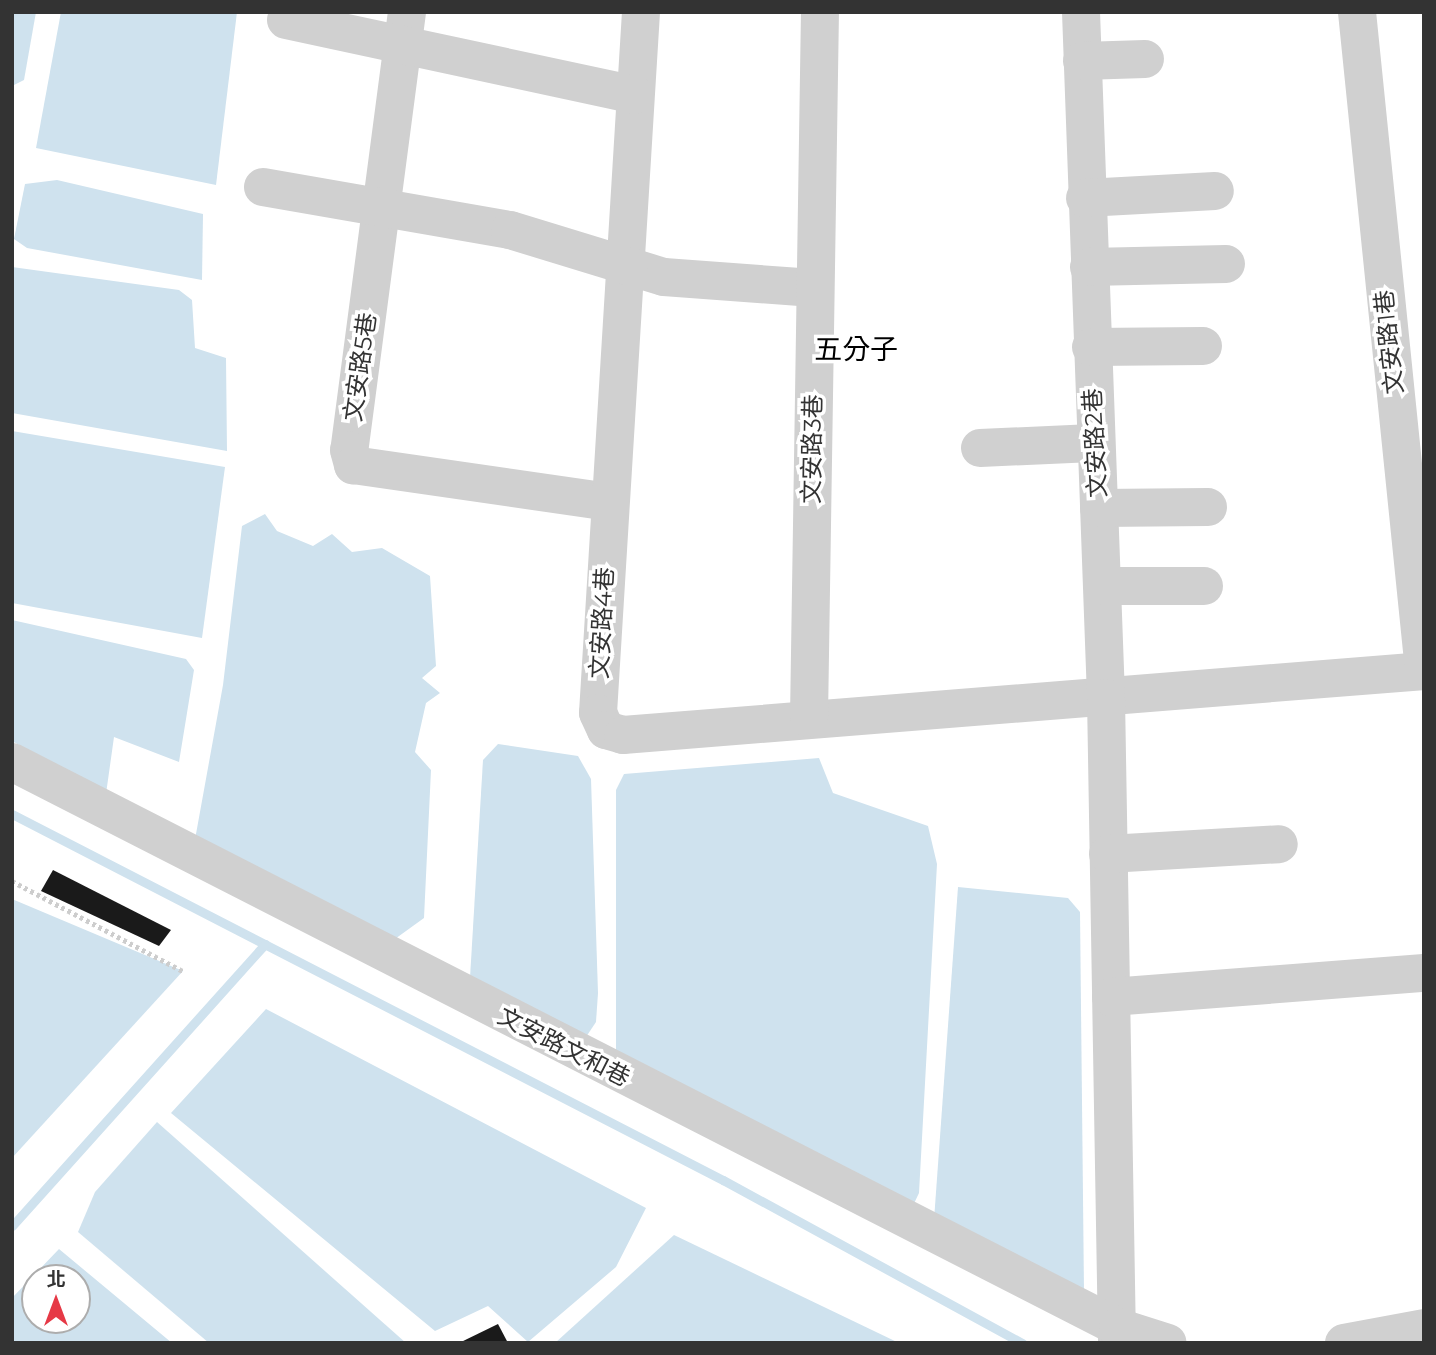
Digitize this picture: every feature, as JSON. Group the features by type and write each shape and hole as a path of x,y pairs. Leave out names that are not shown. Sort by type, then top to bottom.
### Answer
{"street":[{"name":"文安路4巷","path":"641,12 623,268 598,713 606,730 623,735 809,718 1106,698 1424,671"},
{"name":"文安路3巷","path":"809,718 820,12"},
{"name":"文安路2巷","path":"1081,12 1093,443 1103,586 1117,1335"},
{"name":"文安路1巷","path":"1357,12 1412,457 1424,671"},
{"path":"286,20 405,28 635,95"},
{"name":"文安路5巷","path":"405,28 349,450 353,465 609,502"},
{"path":"1082,61 1145,59"},
{"path":"262,187 382,205 510,230 623,268 814,288"},
{"path":"1086,198 1214,191"},
{"path":"1089,267 1226,264"},
{"path":"1091,347 1203,346"},
{"path":"979,449 1093,443"},
{"path":"1099,508 1208,507"},
{"path":"1103,586 1204,586"},
{"name":"文安路文和巷","path":"12,762 1117,1335 1168,1343"},
{"path":"1108,863 1279,844"},
{"path":"1111,997 1424,973"},
{"path":"1344,1343 1424,1328"}],"path":[{"path":"12,881 183,971"}],"water":[{"path":"12,12 36,12 24,80 12,86"},
{"path":"61,12 237,12 216,185 36,148"},
{"path":"57,180 203,214 202,280 27,248 14,239 25,184"},
{"path":"12,267 179,290 192,300 195,348 226,358 227,451 12,413"},
{"path":"12,431 225,467 202,638 12,603"},
{"path":"265,514 277,531 313,546 332,534 352,552 382,548 430,576 436,666 422,678 440,693 426,703 415,752 431,770 424,918 388,944 194,845 223,685 242,526"},
{"path":"12,620 186,659 194,670 179,762 114,737 106,794 12,741"},
{"path":"498,744 578,756 591,779 598,993 596,1022 584,1040 470,978 483,760"},
{"path":"819,758 833,793 928,826 937,864 919,1193 910,1212 616,1057 616,790 624,774"},
{"path":"958,887 1068,898 1080,912 1084,1292 934,1220"},
{"path":"12,899 183,971 12,1158"},
{"path":"266,1009 646,1208 616,1267 528,1342 488,1306 435,1331 171,1113"},
{"path":"157,1122 406,1343 209,1343 78,1232 95,1192"},
{"path":"674,1235 899,1343 555,1343"},
{"path":"59,1249 77,1264 45,1264"},
{"path":"91,1276 172,1343 12,1343 12,1298 21,1289 21,1334 91,1334"}],"building":[{"path":"53,870 171,930 159,946 41,891"},
{"path":"498,1324 508,1343 459,1343"}],"waterway":[{"path":"12,814 723,1180 1022,1343"},
{"path":"12,1226 265,944"}],"district":[{"name":"五分子","path":"856,349"}]}
